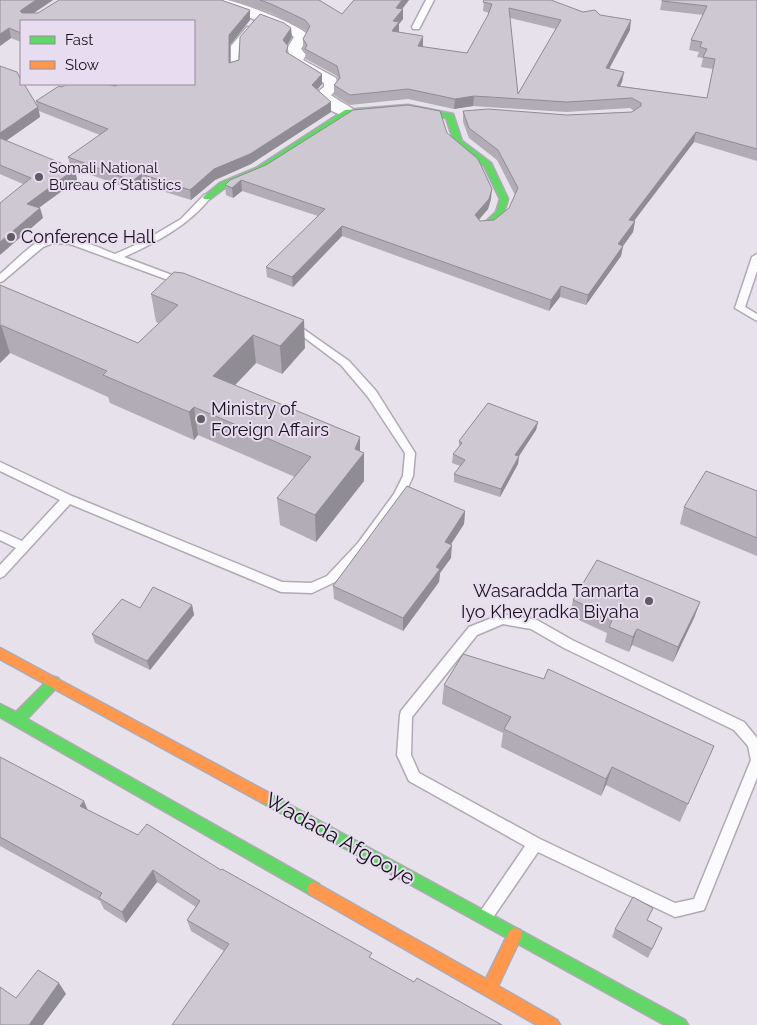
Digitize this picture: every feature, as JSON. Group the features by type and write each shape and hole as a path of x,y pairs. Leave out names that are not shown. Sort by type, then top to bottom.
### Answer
{"main road":[{"path":"207,197 223,186 259,170 348,112 408,107 450,116 458,142 488,166 504,199 500,213 487,224"},
{"name":"Wadada Afgooye","path":"0,653 680,1025"},
{"path":"17,720 54,682"},
{"path":"0,710 552,1025"},
{"path":"489,989 515,935"}],"street":[{"path":"214,0 291,28 302,36 294,50 299,55 295,62 331,81 331,88 322,95 337,108 348,112"},
{"path":"450,116 457,113 466,113"}],"lane":[{"path":"416,27 430,0"},
{"path":"234,69 235,46 261,16"},
{"path":"114,258 145,244 184,221 207,197"},
{"path":"0,279 40,245 52,240 71,241 192,285"},
{"path":"757,256 740,308 757,318"},
{"path":"0,466 68,500 281,587 312,588 331,579 362,546 399,496 408,476 410,453 372,394 345,363 283,318"},
{"path":"0,573 68,500"},
{"path":"0,534 24,547"},
{"path":"757,758 754,744 739,726 568,644 533,624 502,619 473,631 406,715 404,755 414,778 534,844 674,910 699,905 757,762"},
{"path":"485,918 534,844"}],"building":[{"path":"0,0 36,0 20,11 22,13 38,13 59,0 221,0 250,10 229,35 229,63 239,60 240,37 260,14 284,23 291,28 283,40 288,46 286,52 322,74 312,85 331,102 250,154 214,169 190,190 141,174 133,181 68,157 108,129 36,101 59,86 62,87 65,85 195,85 195,20 20,20 20,33 9,28 0,34"},
{"path":"260,0 319,0 342,14 354,0 402,0 396,8 403,9 393,21 399,22 392,31 423,36 418,46 467,53 492,4 483,2 484,0 551,0 583,12 595,10 600,15 631,20 606,68 624,72 617,86 707,98 715,59 703,57 707,49 700,47 702,42 691,40 707,6 662,0 757,0 757,149 696,132 629,220 635,221 618,244 623,246 588,295 561,286 551,300 342,226 292,277 266,267 325,209 241,180 232,188 225,185 230,180 266,165 353,110 408,105 440,111 447,133 478,159 492,189 489,199 475,215 480,221 494,220 509,208 518,188 498,150 469,128 463,111 488,109 567,115 632,112 641,106 641,103 632,98 567,102 474,96 455,99 408,89 350,95 334,85 340,78 337,66 305,49 307,45 303,39 310,26 305,20","holes":["509,8 561,20 518,94"]},
{"path":"0,66 17,72 20,78 20,85 25,85 38,107 0,133"},
{"path":"0,138 75,169 27,204 40,208 0,242 0,203 31,178 0,165"},
{"path":"174,272 183,273 304,320 280,346 253,335 213,376 360,437 355,449 364,453 315,515 277,498 311,457 194,407 189,412 103,375 107,371 0,326 0,285 138,343 178,305 151,294"},
{"path":"488,403 538,422 515,455 519,456 501,489 454,474 465,460 453,454 462,443 459,441"},
{"path":"706,471 757,491 757,538 684,507"},
{"path":"407,486 465,511 445,542 452,545 436,567 440,569 403,618 333,586"},
{"path":"597,560 700,602 678,647 637,629 633,637 609,627 613,618 573,600"},
{"path":"153,587 192,605 147,661 92,634 122,599 140,608"},
{"path":"463,654 544,679 548,669 714,746 688,804 612,767 606,779 504,729 511,717 444,685"},
{"path":"0,757 84,801 80,806 138,835 147,824 221,870 372,953 369,957 414,982 417,978 502,1025 172,1025 229,944 187,920 200,901 153,870 122,912 99,898 102,893 0,837"},
{"path":"633,897 653,908 647,920 662,928 652,949 615,929"},
{"path":"38,970 59,983 29,1025 0,1025 0,987 16,998"}],"traffic: fast":[{"path":"207,197 223,185 259,170 348,112 408,107 450,116 458,142 488,165 504,199 500,213 487,224"},
{"path":"17,720 54,682"},
{"path":"0,710 314,889"},
{"path":"266,798 680,1025"}],"traffic: slow":[{"path":"0,653 266,798"},
{"path":"314,889 552,1025"},
{"path":"489,989 515,935"}],"place":[{"name":"Somali National Bureau of Statistics","path":"39,177"},
{"name":"Conference Hall","path":"11,237"},
{"name":"Ministry of Foreign Affairs","path":"201,419"},
{"name":"Wasaradda Tamarta Iyo Kheyradka Biyaha","path":"649,601"}]}
